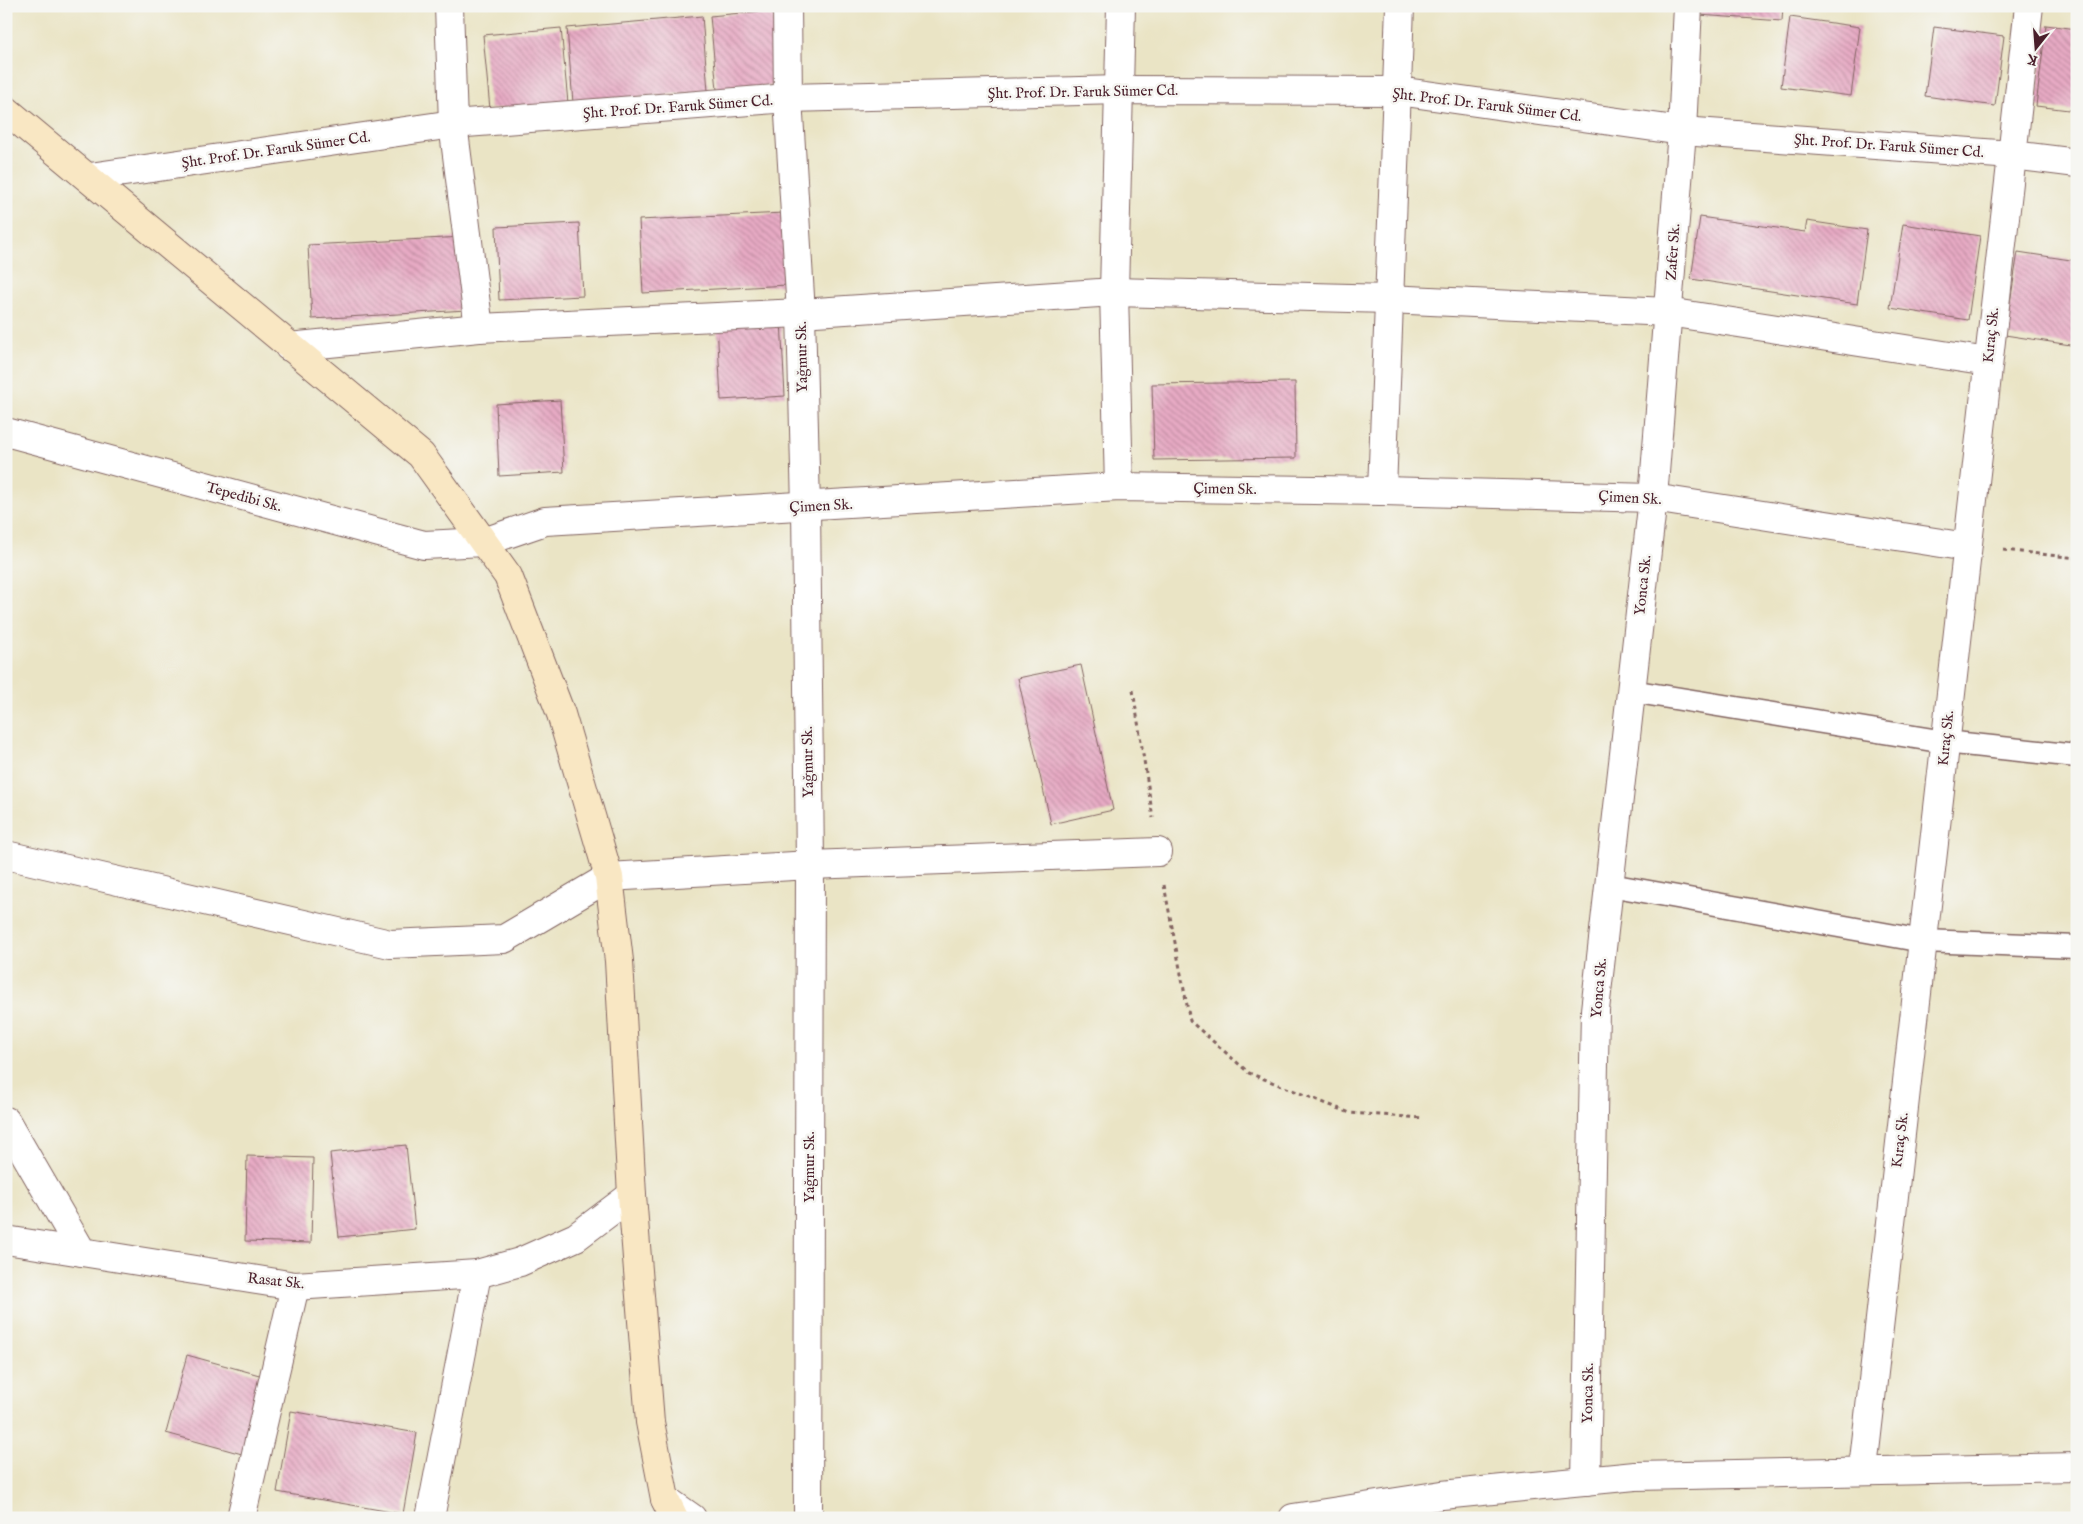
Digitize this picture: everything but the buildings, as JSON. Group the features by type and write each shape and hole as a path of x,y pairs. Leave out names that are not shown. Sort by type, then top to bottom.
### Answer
{"street":[{"path":"449,6 453,124 479,328"},
{"name":"Yağmur Sk.","path":"787,6 788,98 801,313 806,507 810,865 808,1518"},
{"path":"1118,488 1114,292 1122,6"},
{"path":"1382,491 1400,6"},
{"name":"Zafer Sk.","path":"1653,498 1682,131 1688,6"},
{"name":"Kıraç Sk.","path":"1863,1469 2029,6"},
{"name":"Şht. Prof. Dr. Faruk Sümer Cd.","path":"90,177 453,124 788,98 1121,90 1398,91 1682,131 2012,155 2077,163"},
{"path":"6,110 90,177 421,455 508,576 560,714 609,877 619,961 632,1195 650,1422 670,1509 692,1518"},
{"path":"289,346 479,328 801,313 1114,292 1388,299 1668,312 1988,362"},
{"name":"Tepedibi Sk.","path":"6,432 424,545 484,542"},
{"name":"Çimen Sk.","path":"484,542 545,521 1118,488 1382,491 1653,498 1968,547"},
{"name":"Yonca Sk.","path":"1586,1481 1595,1010 1653,498"},
{"path":"6,855 390,944 504,939 609,877 810,865 1158,852"},
{"path":"6,1121 82,1252"},
{"name":"Rasat Sk.","path":"6,1240 295,1286 478,1274 520,1262 576,1237 632,1195"},
{"path":"430,1518 478,1274"},
{"path":"241,1518 295,1286"},
{"path":"1293,1518 1442,1495 1635,1476 1863,1469 2077,1467"}],"lane":[{"path":"1632,691 1945,742 2077,756"},
{"path":"1610,885 1923,941 2077,947"}],"path":[{"path":"1968,547 2077,558"},
{"path":"1132,690 1158,852 1190,1021 1249,1073 1350,1113 1423,1118"}]}
